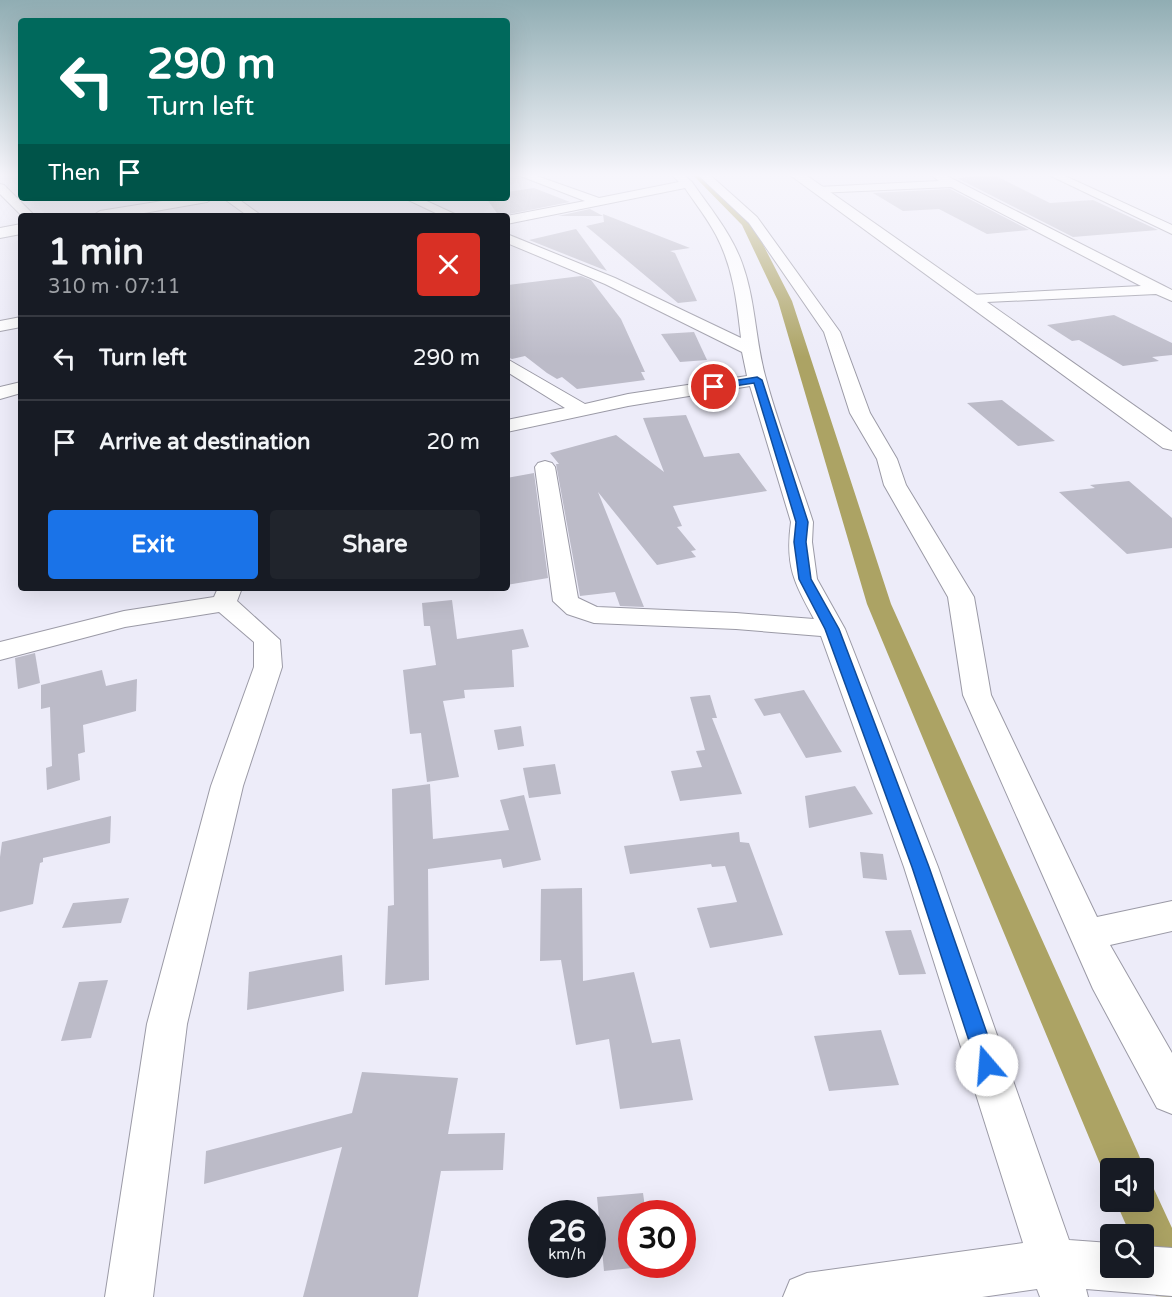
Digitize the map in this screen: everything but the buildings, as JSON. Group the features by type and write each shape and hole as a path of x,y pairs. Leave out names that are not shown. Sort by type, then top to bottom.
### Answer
{"main road":[{"path":"881,236 1172,443"}],"street":[{"path":"723,236 735,263 745,301 750,349 757,380 802,522 800,542 805,579 832,629 921,867 1062,1275"},
{"path":"764,236 832,332 860,413 887,459 895,485 961,597 977,695 1106,977 1172,1093"},
{"path":"1059,236 1169,288"},
{"path":"510,239 610,281 750,349"},
{"path":"971,300 1169,288"},
{"path":"0,326 18,323"},
{"path":"510,366 580,409"},
{"path":"510,425 580,409 757,380"},
{"path":"0,393 18,388"},
{"path":"545,467 566,601 576,609 594,615 736,621 832,629"},
{"path":"0,651 227,595 267,640 268,667 227,786 167,1024 129,1297"},
{"path":"1086,934 1172,916"},
{"path":"807,1297 1062,1275 1172,1272"}],"waterway":[{"path":"753,236 785,301 879,604 1119,1158"},
{"path":"1142,1212 1172,1280"}],"route":[{"path":"714,387 757,380 802,522 800,542 805,579 832,629 921,867 987,1065"}]}
